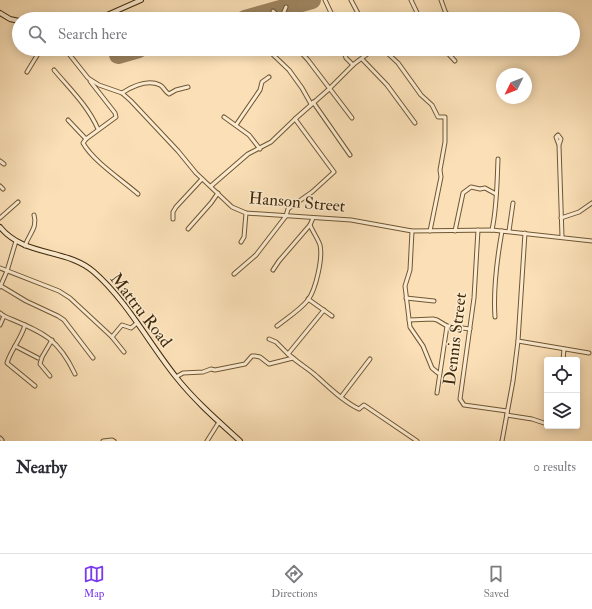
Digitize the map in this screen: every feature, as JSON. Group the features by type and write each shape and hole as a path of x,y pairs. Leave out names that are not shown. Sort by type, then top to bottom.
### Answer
{"main road":[{"path":"114,12 141,0"},
{"path":"0,13 12,19"},
{"name":"Mattru Road","path":"0,227 5,234 25,246 70,258 85,265 108,285 176,377 196,401 240,441"}],"street":[{"path":"325,0 331,12"},
{"path":"350,0 357,12"},
{"path":"411,0 417,12"},
{"path":"441,0 446,12"},
{"path":"284,12 286,7"},
{"path":"27,72 37,56"},
{"name":"Hanson Street","path":"71,56 88,78 98,85 122,93 131,101 178,151 190,168 232,207 246,213 351,220 412,231 492,230 592,241"},
{"path":"274,56 289,70 350,155"},
{"path":"304,56 352,118"},
{"path":"345,56 353,65"},
{"path":"211,186 248,154 260,149 274,139 353,65 366,56"},
{"path":"390,56 398,63 421,95 432,105 438,117 445,117 445,142 430,231"},
{"path":"450,56 455,61"},
{"path":"362,59 387,84 415,123"},
{"path":"54,70 83,103 98,129"},
{"path":"236,125 260,90 262,82 269,77"},
{"path":"88,78 116,116 111,122 98,129 83,143 105,167 138,194"},
{"path":"122,93 142,83 160,85 168,94 176,90 188,88"},
{"path":"224,117 236,125 255,142 260,149"},
{"path":"234,274 256,255 286,216 288,209 308,196 334,172 295,119"},
{"path":"68,120 86,139"},
{"path":"559,145 562,237"},
{"path":"492,230 497,206 496,194 498,159"},
{"path":"0,161 4,164"},
{"path":"173,219 173,212 176,207 202,179"},
{"path":"0,186 3,189"},
{"path":"455,231 463,193 471,187 480,189 485,188 496,194"},
{"path":"188,229 218,193"},
{"path":"0,218 18,202"},
{"path":"509,231 513,203"},
{"path":"561,218 580,212 592,203"},
{"path":"241,242 244,237 246,213"},
{"path":"25,246 28,237 35,227 36,221 34,215"},
{"path":"274,270 310,226 313,218"},
{"path":"277,326 300,308 308,299 316,280 320,245 310,226"},
{"name":"Dennis Street","path":"478,230 474,298 460,399 461,403 472,408 507,413"},
{"path":"412,231 410,270 405,286 410,327 422,346 432,368 438,373"},
{"path":"495,317 499,249 502,231"},
{"path":"502,441 518,341 524,233"},
{"path":"16,241 1,287 26,302 64,320 93,358"},
{"path":"0,268 59,291 70,298 112,337 124,352"},
{"path":"406,298 434,301"},
{"path":"308,299 332,316"},
{"path":"288,354 324,310"},
{"path":"0,313 45,335 52,340 65,356 75,374"},
{"path":"0,325 4,316"},
{"path":"409,320 433,319 447,326 470,329"},
{"path":"112,337 122,325 131,328 136,323"},
{"path":"25,325 23,334 15,346 7,363 35,386"},
{"path":"437,393 447,326"},
{"path":"269,339 276,342 288,354 341,397 358,408 361,408 364,405 417,441"},
{"path":"50,376 40,364 42,357 52,340"},
{"path":"518,341 589,353"},
{"path":"15,346 38,358"},
{"path":"563,357 564,349"},
{"path":"176,377 183,373 203,372 211,369 215,370 245,364 252,356 260,357 269,364 293,358"},
{"path":"341,397 370,359"},
{"path":"507,413 544,423"},
{"path":"207,441 219,422"},
{"path":"103,441 114,441"}],"runway":[{"path":"270,12 312,0"}]}
